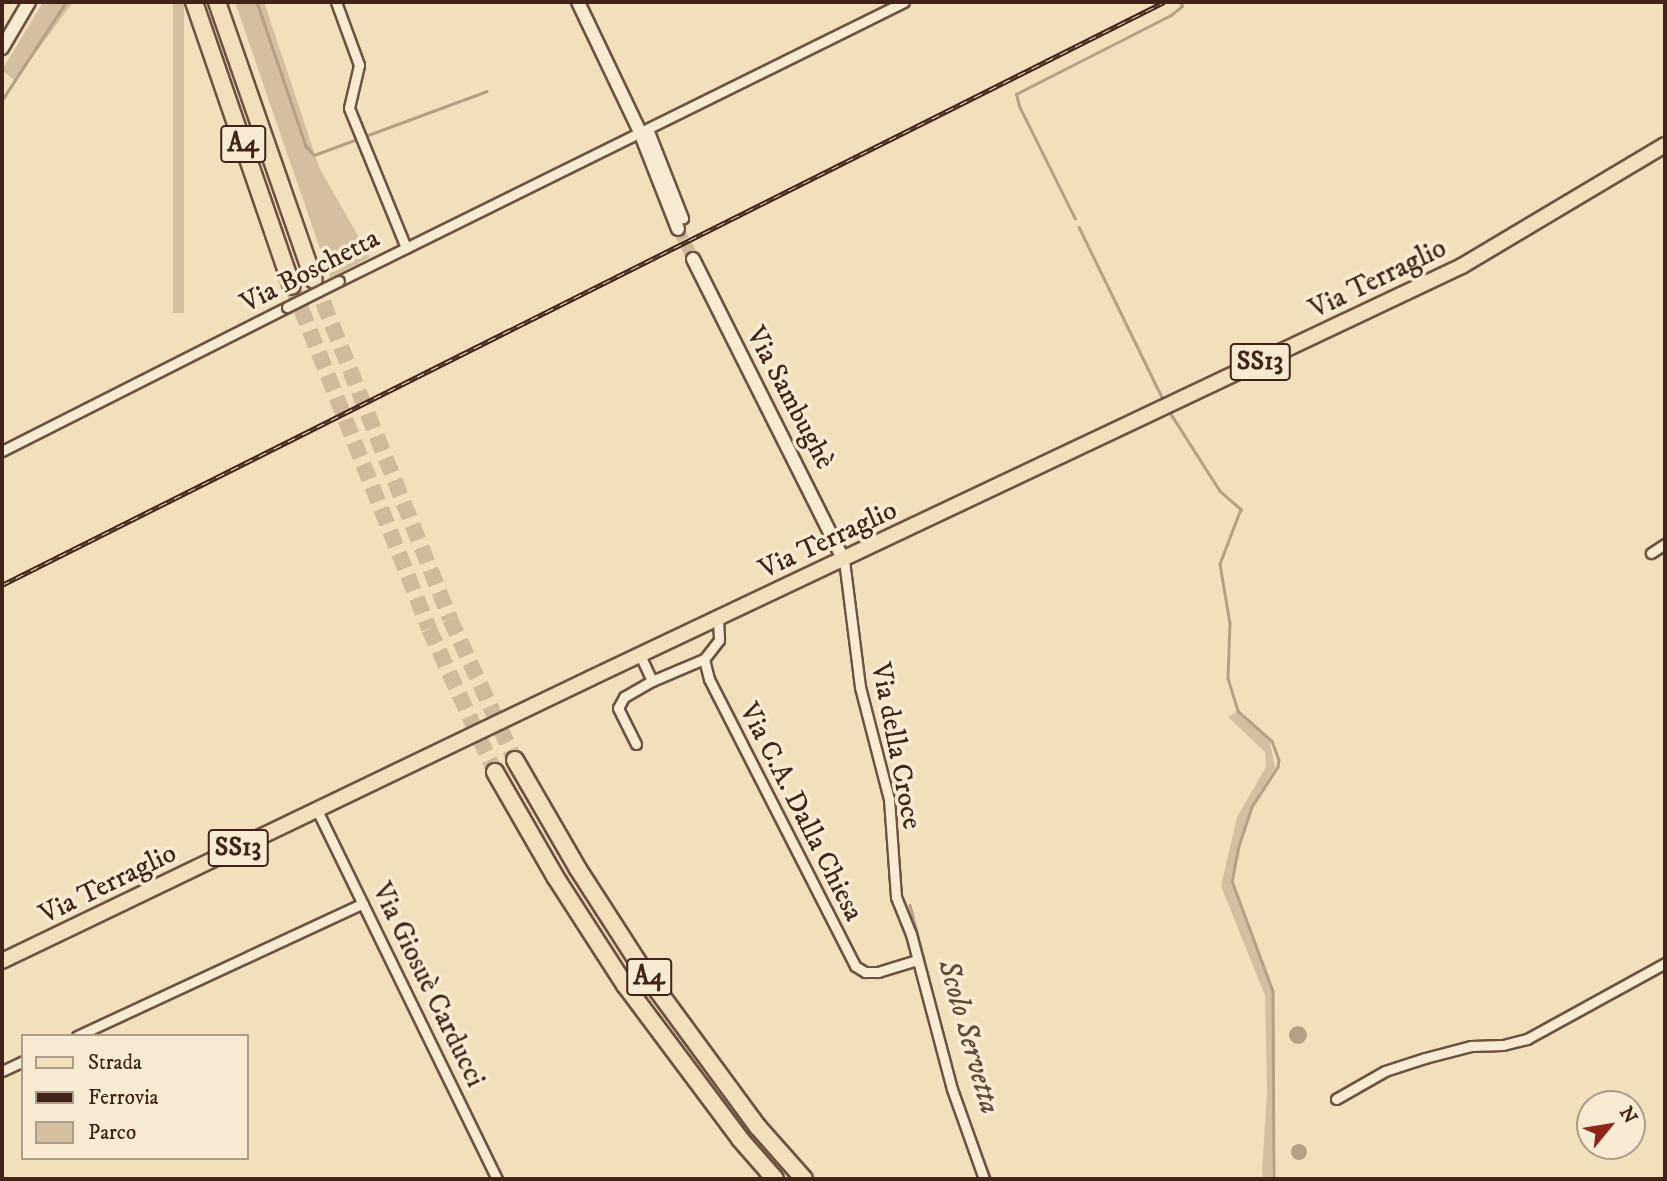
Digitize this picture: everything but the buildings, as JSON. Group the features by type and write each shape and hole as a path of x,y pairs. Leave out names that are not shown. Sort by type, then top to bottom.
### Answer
{"highway":[{"name":"A4","path":"194,2 292,286"},
{"name":"A4","path":"217,2 314,280"},
{"name":"A4","path":"516,761 578,869 648,976 758,1127 804,1179"},
{"name":"A4","path":"495,772 556,878 625,985 723,1117 775,1179"}],"main road":[{"name":"Via Terraglio","path":"2,961 1462,266 1665,145"}],"street":[{"path":"2,48 29,2"},
{"path":"337,2 359,65 349,101 361,139 406,248"},
{"path":"578,2 644,131 680,223"},
{"name":"Via Boschetta","path":"2,451 904,2"},
{"name":"Via Sambughè","path":"693,259 844,560"},
{"path":"1651,553 1665,544"},
{"name":"Via della Croce","path":"844,560 860,687 889,799 896,897 918,960 951,1089 984,1179"},
{"path":"636,744 618,708 624,697 652,681 704,659 720,636 718,619"},
{"path":"640,655 652,681"},
{"name":"Via C.A. Dalla Chiesa","path":"704,659 709,679 724,713 855,966 865,972 878,972 918,960"},
{"name":"Via Giosuè Carducci","path":"317,810 497,1179"},
{"path":"81,1034 363,903"},
{"path":"1336,1099 1385,1072 1425,1058 1471,1046 1503,1045 1527,1039 1665,963"},
{"path":"2,1071 21,1062"}],"green space":[{"path":"43,2 73,2 15,81 2,70"},
{"path":"173,2 184,2 184,313 173,313"},
{"path":"235,2 264,2 319,167 370,257 330,278"},
{"path":"1238,711 1270,742 1275,768 1253,804 1230,881 1271,985 1275,1037 1272,1179 1263,1179 1262,1171 1267,1093 1265,996 1221,886 1237,817 1266,767 1265,752 1228,717"}],"shaded area":[{"path":"1298,1026 1304,1029 1307,1035 1304,1041 1298,1044 1292,1041 1289,1035 1292,1029"},
{"path":"1299,1144 1305,1146 1305,1158 1299,1160 1293,1158 1291,1152 1293,1146"}],"waterway":[{"path":"2,100 66,2"},
{"path":"257,2 306,146 314,155 487,91"},
{"path":"1075,219 1019,106 1016,94 1171,15 1182,6 1180,2"},
{"path":"1079,227 1163,399"},
{"path":"1171,414 1220,491 1241,509 1220,564 1230,623 1228,678 1238,711 1272,741 1279,760 1278,767 1252,807 1239,846 1232,881 1273,991 1274,1179"},
{"name":"Scolo Servetta","path":"910,905 959,1095"},
{"name":"Scolo Servetta","path":"966,1115 991,1179"}],"tunnel":[{"path":"678,229 693,259"},
{"path":"314,280 450,619 515,760"},
{"path":"292,286 429,629 495,772"}],"railway":[{"path":"2,585 1164,2"}]}
